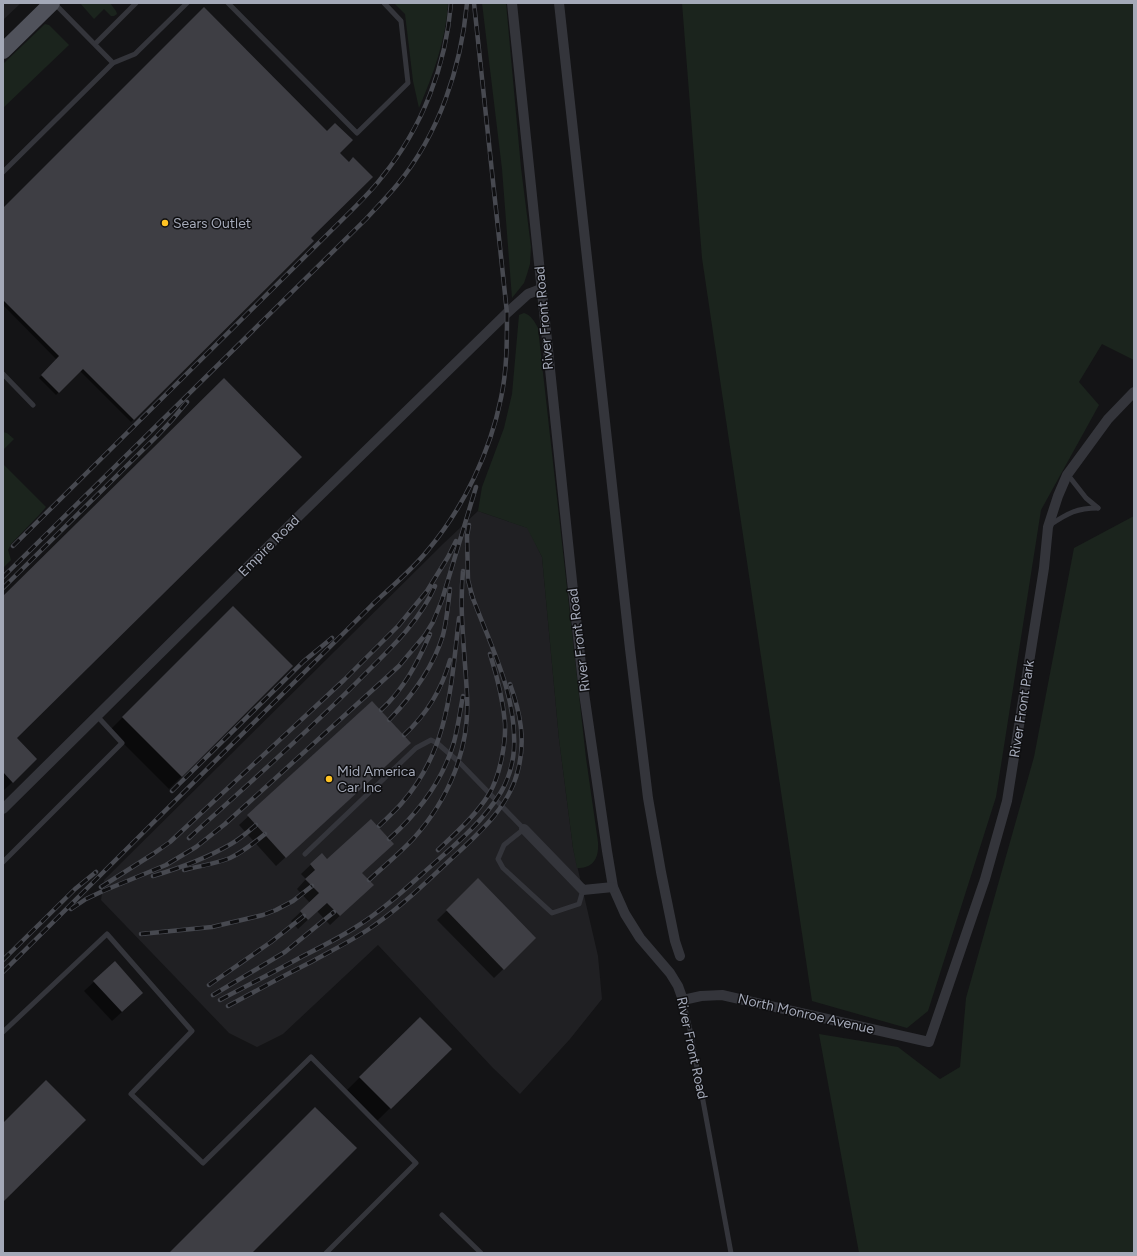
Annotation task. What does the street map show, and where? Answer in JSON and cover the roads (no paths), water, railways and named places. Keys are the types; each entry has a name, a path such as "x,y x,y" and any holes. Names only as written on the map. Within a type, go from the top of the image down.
{"main road":[{"path":"6,46 53,3"}],"street":[{"name":"River Front Road","path":"512,3 584,693 598,799 613,887 625,914 640,938 674,980 683,1000"},
{"path":"559,3 648,798 674,940 680,956"},
{"name":"Empire Road","path":"3,809 310,505 507,313 528,294 541,290"},
{"name":"River Front Park","path":"929,1042 986,879 1007,801 1044,568 1048,527 1058,496 1067,475 1108,419 1134,392"},
{"path":"524,829 583,890 613,887"},
{"name":"North Monroe Avenue","path":"683,1000 701,996 722,995 929,1042"}],"lane":[{"path":"53,3 114,63"},
{"path":"94,44 136,3"},
{"path":"3,172 114,63 135,54 187,3"},
{"path":"228,3 357,133 408,83 401,21 384,3"},
{"path":"3,374 33,405"},
{"path":"1048,527 1060,518 1079,509 1098,508 1086,498 1067,475"},
{"path":"3,862 122,743 97,716"},
{"path":"304,854 416,748 431,740 437,743 459,762 524,829 504,844 498,859 503,868 552,913 579,904 583,890"},
{"path":"3,1032 107,934 192,1031 131,1094 203,1162 311,1056 416,1163 326,1253"},
{"name":"River Front Road","path":"683,1000 690,1030 731,1253"},
{"path":"442,1215 480,1253"}],"railway":[{"path":"13,546 351,211 379,181 409,138 430,95 444,50 451,3"},
{"path":"3,577 366,219 397,185 425,144 446,99 459,52 467,3"},
{"path":"3,972 415,564 428,550 453,516 474,478 490,438 501,398 506,366 507,345 507,313 474,3"},
{"path":"3,588 157,436 187,402"},
{"path":"71,909 86,899 103,891 166,865 196,847 225,824 399,666 425,635 433,622 442,600 476,487"},
{"path":"469,525 467,536 468,580 473,599"},
{"path":"101,887 170,842 344,680 399,625 427,591 456,541"},
{"path":"369,880 408,844 426,824 447,790 461,754 467,715 462,617 463,571"},
{"path":"189,838 300,737 384,655 413,622 429,599 435,586"},
{"path":"389,720 414,691 434,659 443,635 450,589"},
{"path":"220,1000 337,939 373,915 398,895 475,826 501,792 508,777 514,749 514,728 511,708 500,669 471,593"},
{"path":"379,826 401,804 417,783 429,762 438,739 450,692 459,618"},
{"path":"381,710 397,693 410,675 430,634"},
{"path":"172,791 304,661 332,638"},
{"path":"438,850 465,824 484,802 493,787 499,769 503,750 505,723 503,706 490,654"},
{"path":"404,735 427,710 443,681 450,660"},
{"path":"228,1006 341,946 380,921 421,887 491,820 508,796 514,784 522,748 521,726 517,705 510,684"},
{"path":"389,839 419,807 436,783 443,770 454,742 463,696"},
{"path":"153,876 212,854 238,840 256,825"},
{"path":"184,870 230,858 253,844 265,834"},
{"path":"3,960 75,889 96,872"},
{"path":"141,934 212,927 263,915 293,901 312,886"},
{"path":"213,995 285,952 334,912"},
{"path":"209,985 271,942 304,916"}],"place":[{"name":"Sears Outlet","path":"165,223"},
{"name":"Mid America Car Inc","path":"329,779"}]}
